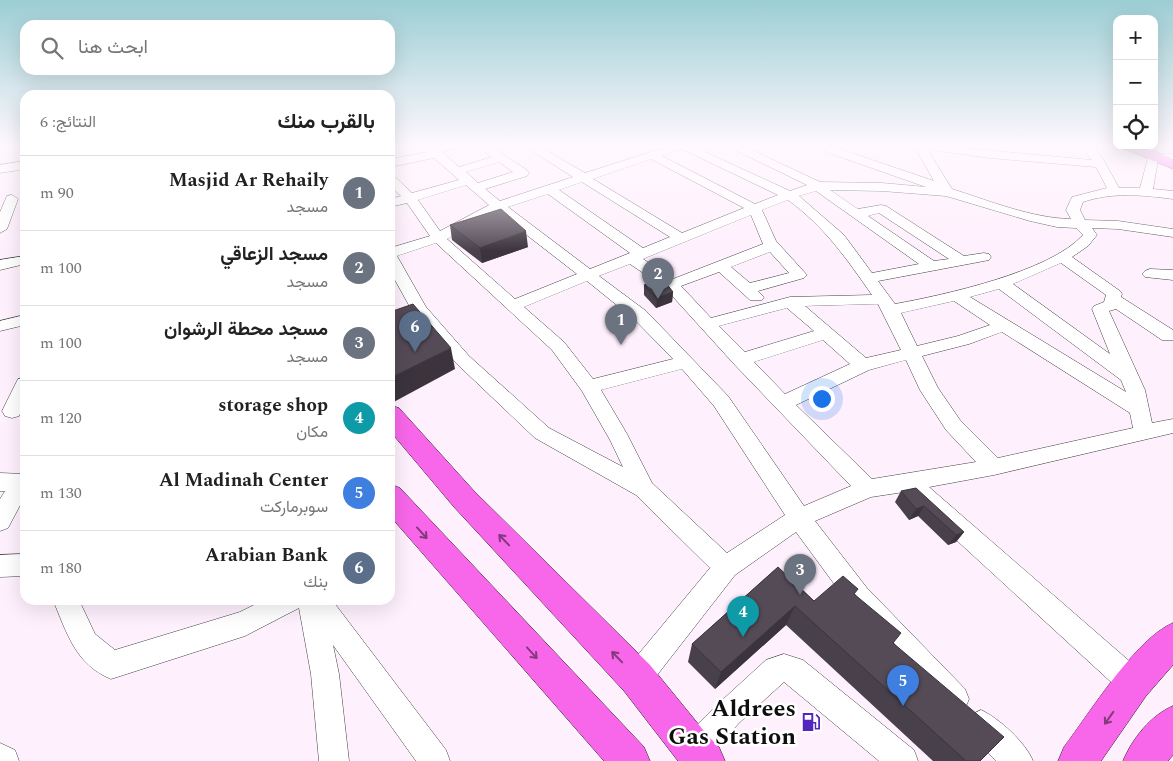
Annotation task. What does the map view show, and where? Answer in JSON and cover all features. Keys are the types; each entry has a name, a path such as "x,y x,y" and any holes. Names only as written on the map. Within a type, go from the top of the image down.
{"main road":[{"path":"395,420 464,499 637,678 699,755"},
{"path":"395,440 437,468"},
{"path":"395,502 630,761"},
{"path":"1078,761 1133,683 1173,640"}],"street":[{"path":"395,202 465,181"},
{"path":"468,181 640,315 686,362 721,401 799,518 858,596 965,709 1018,761"},
{"path":"395,251 438,238 498,206 574,181"},
{"path":"591,181 681,238"},
{"path":"700,181 754,209 771,244 799,274 747,289"},
{"path":"758,181 789,195 806,207 839,238 887,305 913,352 930,390 953,425 994,467"},
{"path":"807,181 818,186 828,195 912,251 932,267"},
{"path":"924,181 947,192 1030,218 1057,223 1118,225 1173,233"},
{"path":"941,181 947,192"},
{"path":"1109,181 1115,191"},
{"path":"1146,192 1148,181"},
{"path":"395,184 410,198 438,238 558,346 589,387 620,438 644,489"},
{"path":"514,305 789,195 818,186 882,187 947,192"},
{"path":"549,189 671,284 740,360 868,489"},
{"path":"707,324 790,302 887,305 958,297 1003,284 1062,257 1087,241 1090,235 1080,224 1073,210 1077,200 1093,193 1115,191 1173,195"},
{"path":"0,228 12,199"},
{"path":"855,214 881,209 962,261"},
{"path":"671,284 721,266 771,244"},
{"path":"868,278 984,257"},
{"path":"1062,257 1114,294 1111,305 1100,310 1135,390 1144,433"},
{"path":"0,266 20,261"},
{"path":"395,266 419,309 463,360 542,433 644,489 726,567"},
{"path":"721,266 768,308"},
{"path":"1150,274 1173,275"},
{"path":"1003,284 1129,377"},
{"path":"958,297 1139,409"},
{"path":"1113,299 1168,336 1173,336"},
{"path":"790,302 862,365"},
{"path":"0,326 20,321"},
{"path":"782,403 862,365 963,340 1003,326"},
{"path":"0,330 20,330"},
{"path":"740,360 826,333"},
{"path":"589,387 686,362"},
{"path":"12,411 20,394"},
{"path":"637,678 726,567 799,518 868,489 994,467 1173,426"},
{"path":"0,521 15,483"},
{"path":"909,483 1133,683"},
{"path":"0,566 20,565"},
{"path":"68,605 85,643 111,665 245,623 280,605"},
{"path":"312,605 325,674 334,761"},
{"path":"320,605 435,761"},
{"path":"699,755 729,713 776,670 784,668 793,670 903,761"},
{"path":"0,758 4,761"}],"building":[{"path":"501,209 526,231 480,248 450,225"},
{"path":"663,279 673,292 657,298 644,285"},
{"path":"413,304 451,348 395,376 395,310"},
{"path":"916,488 964,532 956,535 924,506 916,509 901,491"},
{"path":"778,567 814,601 843,576 858,589 854,594 901,633 893,643 1004,737 980,761 966,761 795,606 721,672 692,644"}],"place":[{"name":"مسجد الزعاقي","path":"658,299"},
{"name":"Masjid Ar Rehaily","path":"621,345"},
{"name":"Arabian Bank","path":"415,352"},
{"name":"مسجد محطة الرشوان","path":"800,595"},
{"name":"storage shop","path":"743,637"},
{"name":"Al Madinah Center","path":"903,706"},
{"name":"Aldrees Gas Station","path":"811,722"}]}
